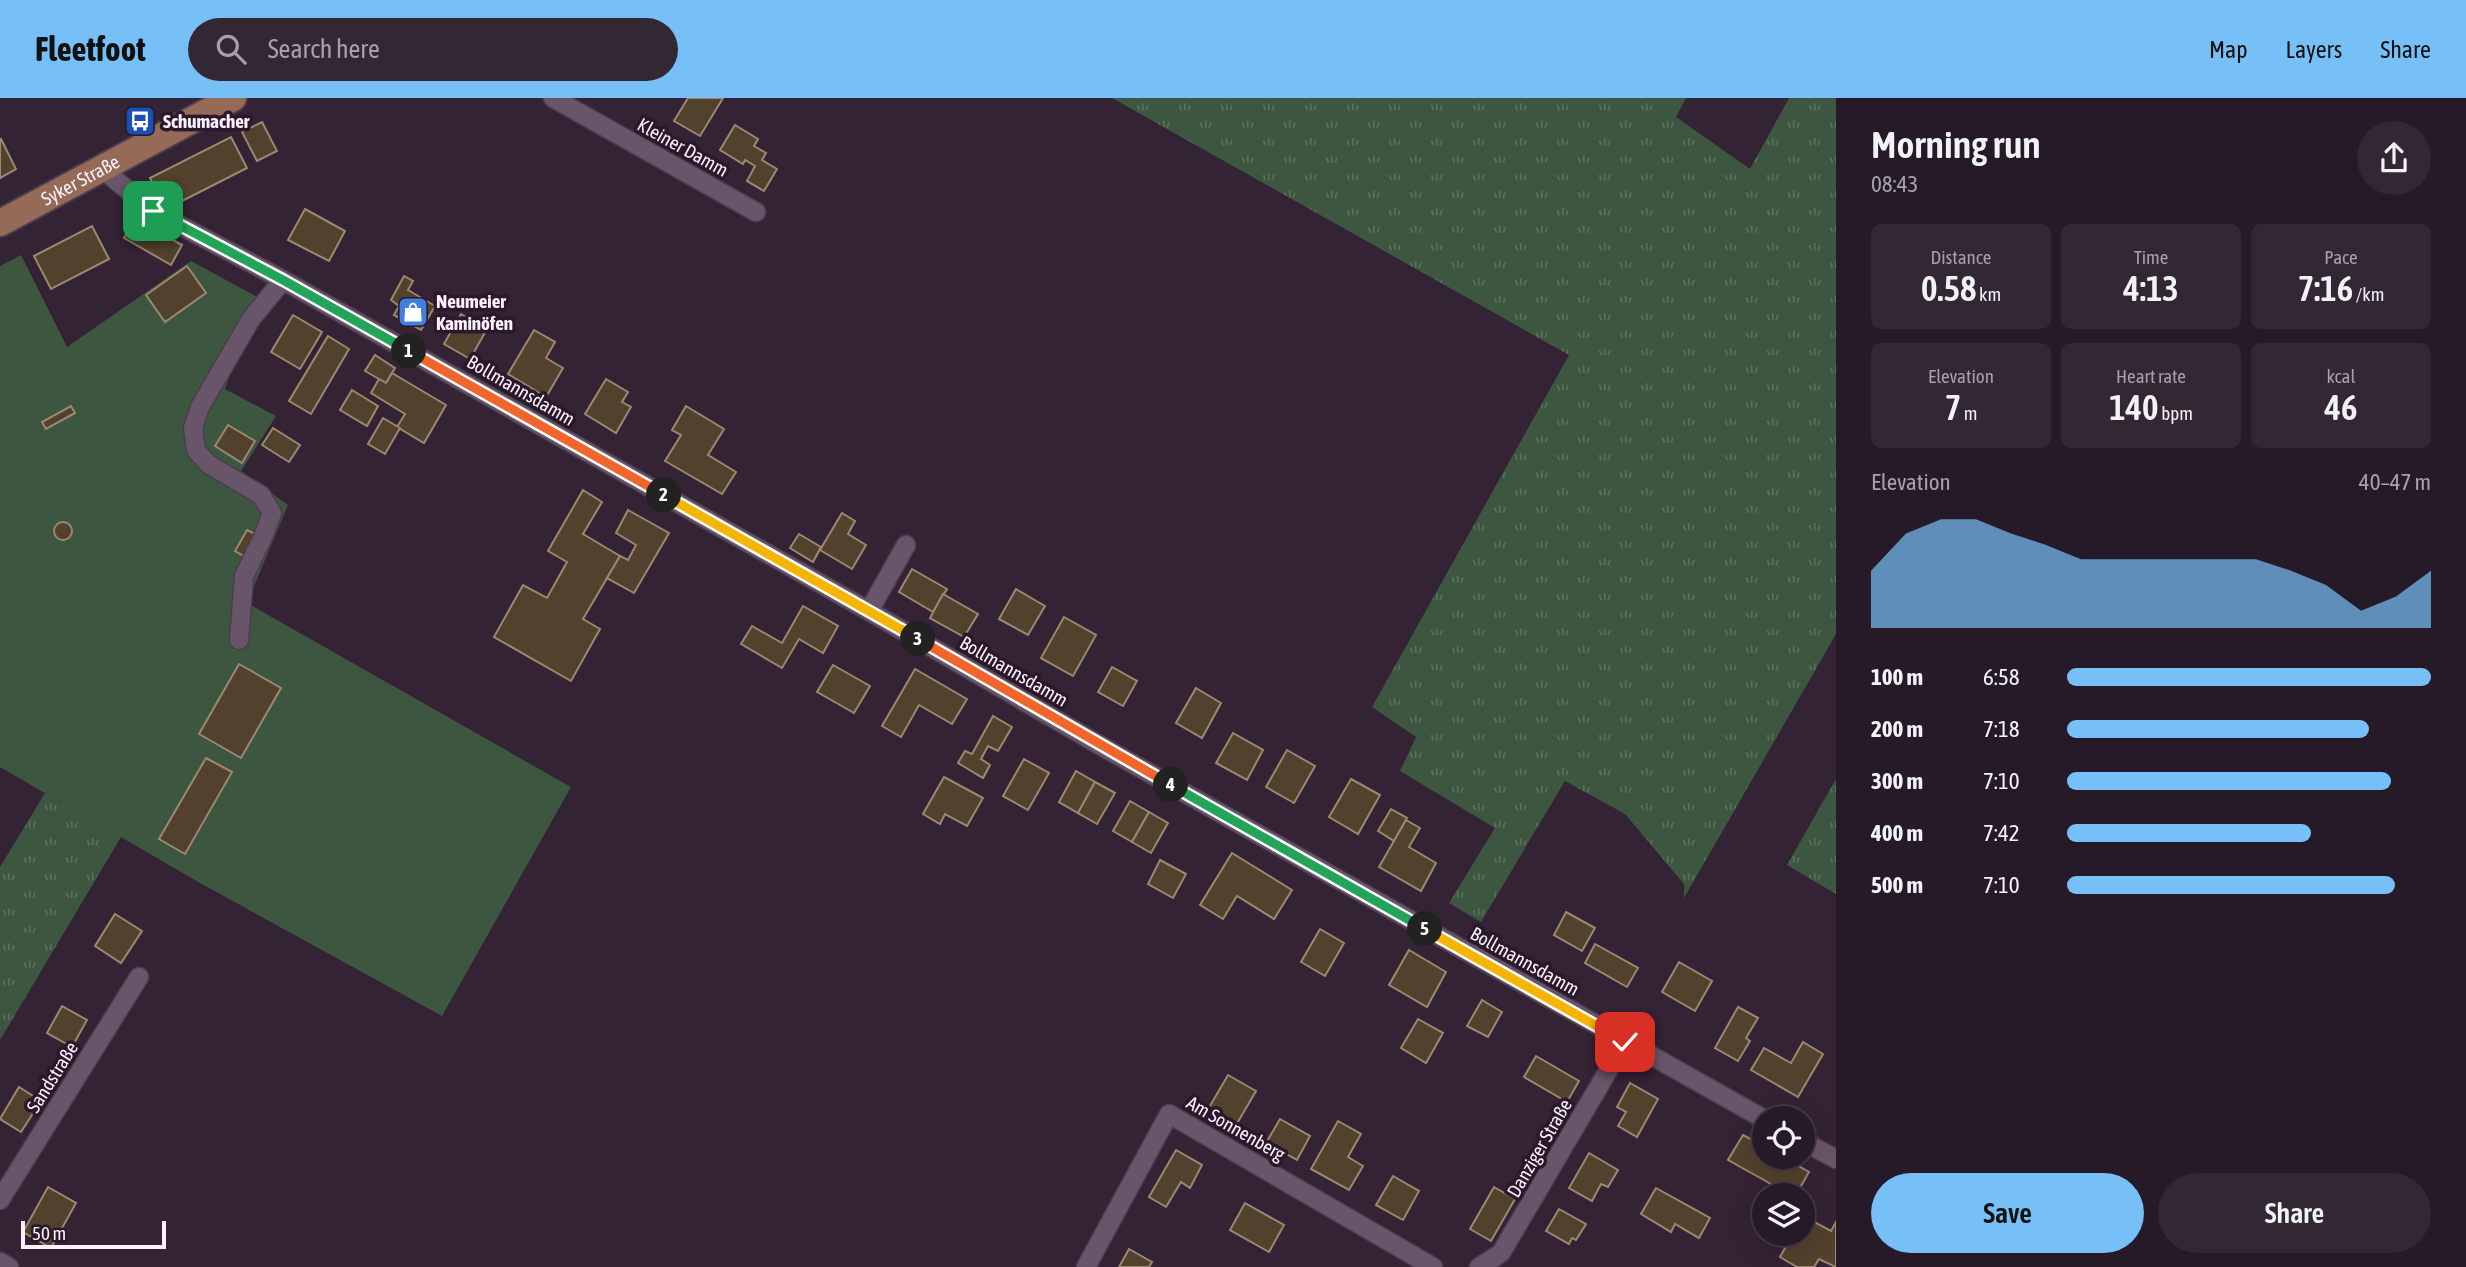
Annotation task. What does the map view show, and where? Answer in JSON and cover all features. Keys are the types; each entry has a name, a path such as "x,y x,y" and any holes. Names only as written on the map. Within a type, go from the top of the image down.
{"main road":[{"name":"Syker Straße","path":"0,223 233,98"}],"street":[{"name":"Kleiner Damm","path":"553,98 756,212"},
{"name":"Bollmannsdamm","path":"101,168 153,211 283,280 869,611 1108,750 1752,1112"},
{"path":"239,640 244,576 272,513 261,495 208,464 196,450 193,428 200,407 251,319 283,280"},
{"path":"869,611 906,545"},
{"name":"Sandstraße","path":"0,1200 139,977"},
{"name":"Danziger Straße","path":"1479,1267 1501,1254 1625,1042"},
{"name":"Am Sonnenberg","path":"1086,1267 1169,1114 1433,1267"},
{"path":"1815,1148 1836,1159"},
{"path":"0,1262 9,1267"}],"green space":[{"path":"1112,98 1686,98 1676,117 1750,169 1789,98 1836,98 1836,634 1684,898 1684,884 1625,814 1565,781 1481,922 1449,903 1495,828 1400,771 1416,737 1372,707 1569,355"},
{"path":"21,255 67,347 191,261 259,298 225,389 276,416 241,471 288,505 247,603 571,787 442,1016 200,883 0,767 0,266"},
{"path":"1836,779 1836,894 1787,865"},
{"path":"45,793 121,837 0,1040 0,867"}],"building":[{"path":"688,98 723,98 700,136 674,121"},
{"path":"262,122 277,151 257,161 242,132"},
{"path":"735,125 758,139 754,146 766,153 762,160 777,169 764,191 747,181 755,166 745,160 743,164 720,150"},
{"path":"231,137 247,168 178,203 156,191 150,178"},
{"path":"0,140 16,169 0,178"},
{"path":"305,209 345,231 329,261 288,240"},
{"path":"135,219 182,245 171,265 124,238"},
{"path":"92,226 109,259 51,289 34,256"},
{"path":"187,266 206,293 165,322 146,295"},
{"path":"404,276 413,281 408,290 435,306 421,330 394,315 399,306 391,300"},
{"path":"461,314 487,329 470,359 444,344"},
{"path":"293,315 322,332 300,369 271,352"},
{"path":"534,330 555,342 546,358 563,368 546,397 508,374"},
{"path":"328,336 349,349 311,414 289,401"},
{"path":"375,355 395,368 386,383 365,371"},
{"path":"392,373 446,405 424,443 397,427 405,414 371,393 379,379 386,383"},
{"path":"606,379 628,392 622,402 631,407 616,433 585,414"},
{"path":"352,390 378,406 367,426 340,410"},
{"path":"71,406 75,413 46,429 42,422"},
{"path":"686,406 724,429 708,455 736,472 722,494 665,461 681,435 672,430"},
{"path":"383,418 400,428 385,454 368,444"},
{"path":"228,425 255,441 242,463 215,446"},
{"path":"273,428 300,445 289,462 262,445"},
{"path":"583,490 602,502 583,534 620,556 583,619 600,629 571,681 494,637 523,585 547,598 567,562 548,551"},
{"path":"628,510 669,533 634,593 607,578 620,556 628,560 636,545 616,533"},
{"path":"842,513 855,521 848,534 866,545 852,569 820,550"},
{"path":"63,522 69,525 72,531 69,537 63,540 57,537 54,531 57,525"},
{"path":"247,530 257,535 244,556 235,551"},
{"path":"799,534 821,547 813,562 790,548"},
{"path":"912,569 947,589 933,612 899,592"},
{"path":"1016,589 1045,606 1028,635 999,619"},
{"path":"943,594 978,614 964,637 930,618"},
{"path":"803,606 838,626 823,653 799,639 782,668 741,644 752,626 782,643"},
{"path":"1064,617 1096,635 1073,676 1041,658"},
{"path":"239,664 281,688 241,758 199,734"},
{"path":"833,665 870,686 854,713 817,692"},
{"path":"1112,667 1137,681 1123,706 1098,692"},
{"path":"915,669 967,699 952,724 919,705 901,737 882,726"},
{"path":"1196,688 1221,703 1202,738 1176,723"},
{"path":"993,716 1012,727 998,751 988,746 981,759 990,765 983,778 958,763 965,751 972,754"},
{"path":"1233,733 1263,750 1247,780 1216,763"},
{"path":"1287,750 1315,766 1294,803 1266,787"},
{"path":"206,758 232,772 185,854 159,839"},
{"path":"1024,759 1049,773 1028,810 1003,796"},
{"path":"1076,771 1095,782 1078,813 1059,802"},
{"path":"944,777 983,798 967,826 945,814 940,824 923,814"},
{"path":"1351,779 1380,795 1358,834 1329,817"},
{"path":"1095,782 1115,793 1097,824 1078,813"},
{"path":"1130,801 1149,812 1132,842 1113,831"},
{"path":"1391,809 1407,818 1394,841 1378,831"},
{"path":"1149,812 1168,823 1151,853 1132,842"},
{"path":"1406,820 1420,828 1409,847 1436,863 1421,891 1379,867"},
{"path":"1232,853 1292,890 1274,919 1237,896 1223,919 1200,905"},
{"path":"1160,860 1186,874 1173,898 1148,884"},
{"path":"1566,912 1595,928 1582,951 1554,935"},
{"path":"115,914 142,931 121,963 95,946"},
{"path":"1320,929 1344,943 1325,976 1301,962"},
{"path":"1595,944 1638,968 1627,987 1585,963"},
{"path":"1409,950 1446,972 1427,1007 1389,985"},
{"path":"1679,962 1712,981 1695,1011 1662,992"},
{"path":"1482,1000 1502,1012 1488,1037 1467,1026"},
{"path":"62,1006 87,1020 72,1047 47,1033"},
{"path":"1738,1007 1758,1018 1746,1038 1750,1041 1738,1061 1715,1048"},
{"path":"1418,1019 1443,1033 1426,1063 1401,1048"},
{"path":"1803,1042 1823,1054 1798,1097 1751,1070 1764,1048 1791,1063"},
{"path":"1536,1056 1579,1081 1567,1102 1524,1077"},
{"path":"1228,1075 1256,1091 1235,1127 1207,1111"},
{"path":"1630,1083 1658,1099 1637,1137 1618,1126 1626,1112 1617,1107"},
{"path":"19,1087 41,1101 21,1132 0,1119"},
{"path":"1280,1119 1310,1136 1297,1160 1266,1143"},
{"path":"1338,1121 1361,1134 1348,1157 1363,1166 1349,1190 1311,1169"},
{"path":"1743,1135 1752,1140 1752,1169 1804,1169 1809,1172 1803,1183 1769,1183 1728,1160"},
{"path":"1176,1150 1202,1165 1190,1188 1181,1182 1166,1207 1149,1197"},
{"path":"1589,1153 1618,1170 1608,1187 1601,1184 1592,1201 1569,1188"},
{"path":"1393,1176 1419,1191 1403,1220 1376,1205"},
{"path":"48,1187 76,1203 51,1248 23,1232"},
{"path":"1494,1187 1515,1199 1491,1241 1470,1229"},
{"path":"1656,1188 1710,1218 1699,1238 1675,1224 1671,1232 1641,1214"},
{"path":"1245,1203 1284,1225 1269,1252 1230,1230"},
{"path":"1559,1209 1586,1224 1576,1240 1572,1238 1569,1244 1546,1231"},
{"path":"1815,1222 1831,1231 1836,1222 1836,1267 1819,1259 1814,1267 1797,1267 1780,1257 1786,1246 1815,1246"},
{"path":"1129,1249 1152,1262 1149,1267 1119,1267"}],"place":[{"name":"Schumacher","path":"140,121"},
{"name":"Neumeier Kaminöfen","path":"413,312"}],"route":[{"path":"153,211 283,280 1625,1042"}]}
